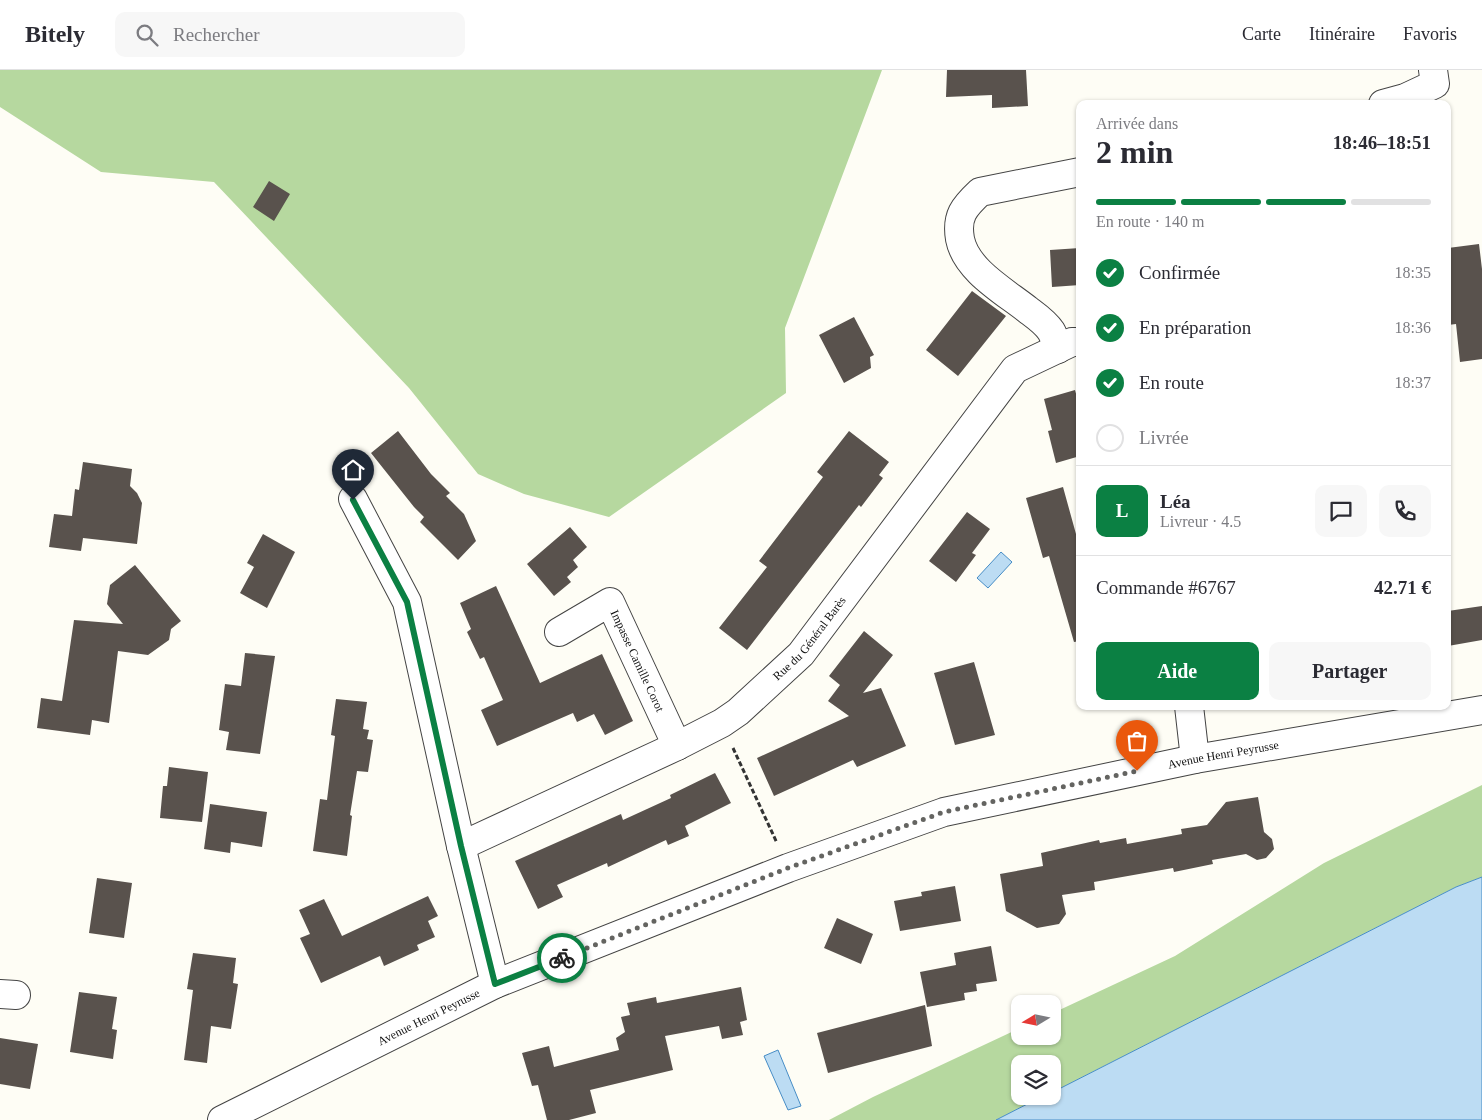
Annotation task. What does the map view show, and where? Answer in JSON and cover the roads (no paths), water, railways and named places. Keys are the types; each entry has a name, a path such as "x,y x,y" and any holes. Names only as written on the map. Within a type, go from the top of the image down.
{"street":[{"path":"1398,100 1435,84 1433,70"},
{"path":"1069,346 1050,331 1039,318 978,271 968,260 960,238 960,214 980,192 1076,173"},
{"name":"Rue du Général Barès","path":"461,846 677,746 722,723 738,712 801,654 1015,369 1069,346"},
{"path":"353,500 407,602 461,846 495,984"},
{"name":"Impasse Camille Corot","path":"559,632 610,602 677,746"},
{"path":"1189,710 1195,759"},
{"name":"Avenue Henri Peyrusse","path":"222,1120 495,984 788,868 944,812 1195,759 1482,710"}],"water":[{"path":"1001,552 1012,562 988,588 977,578"},
{"path":"1482,877 1482,1120 996,1120 1025,1105 1061,1105 1061,1088 1456,887"},
{"path":"778,1050 801,1106 788,1110 764,1056"}]}
